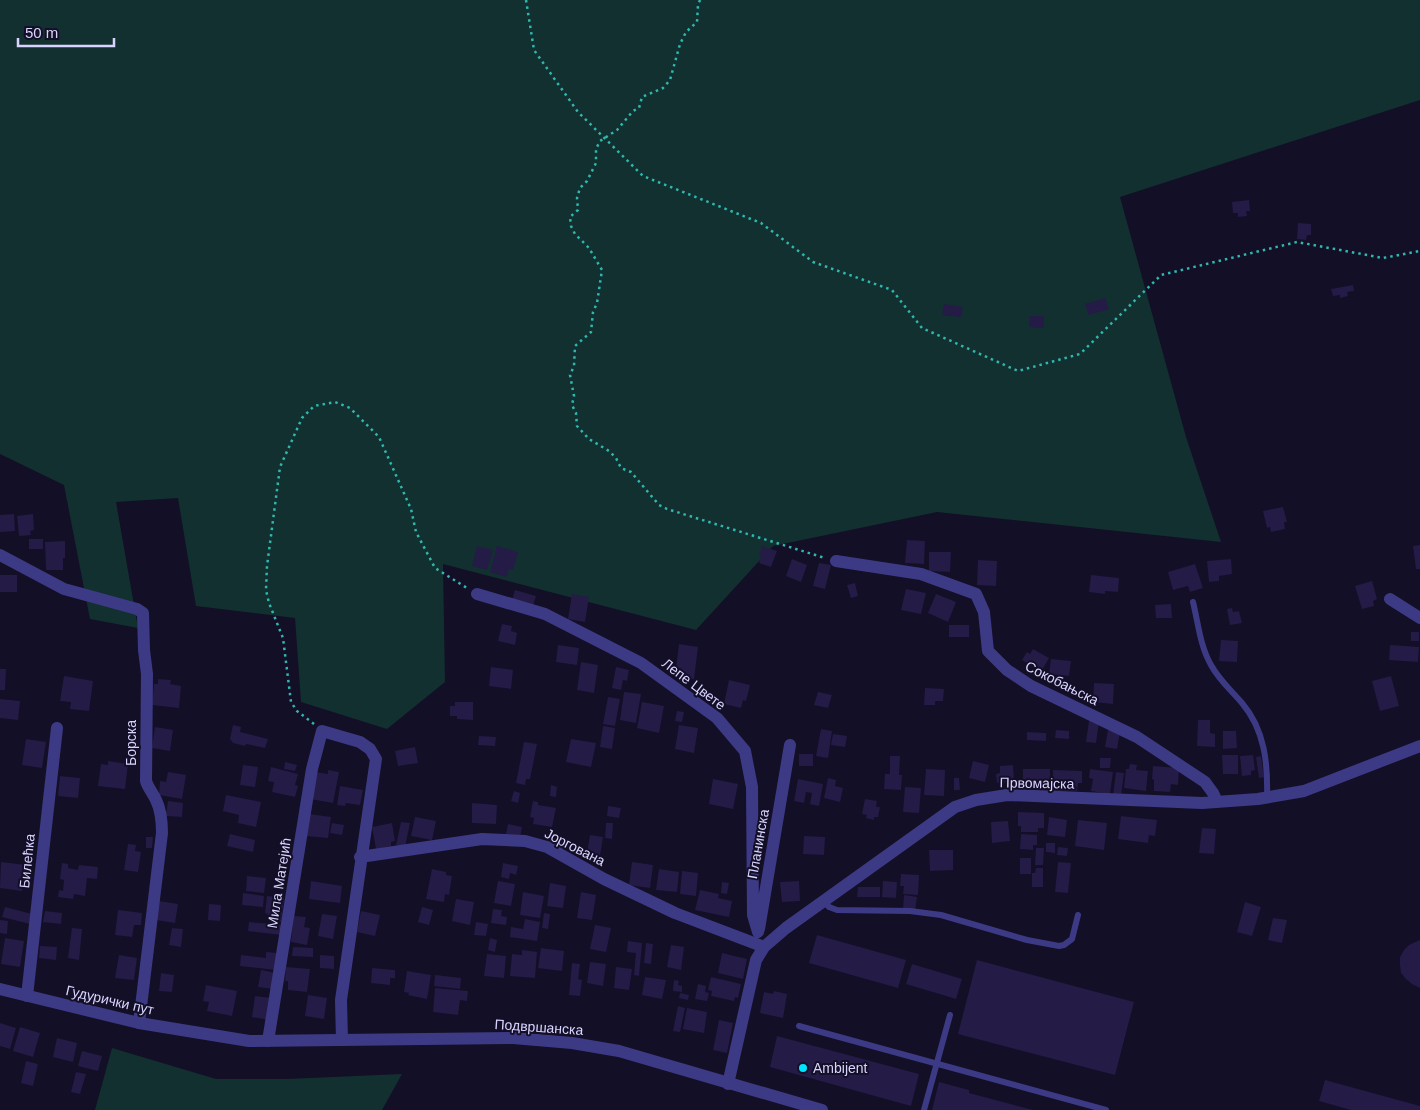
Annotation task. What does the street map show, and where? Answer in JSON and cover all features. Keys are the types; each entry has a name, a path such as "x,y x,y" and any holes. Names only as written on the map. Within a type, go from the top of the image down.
{"street":[{"name":"Борска","path":"0,555 64,589 138,609 143,613 147,674 146,781 161,813 162,832 139,1023"},
{"name":"Сокобањска","path":"836,561 921,574 976,594 984,612 988,651 1006,670 1031,686 1137,737 1206,782 1217,802"},
{"name":"Лепе Цвете","path":"477,594 545,614 641,663 717,718 745,751 752,787 753,915 758,932"},
{"path":"1390,599 1420,618"},
{"name":"Билећка","path":"27,996 57,728"},
{"path":"322,731 360,742 370,749 376,759 360,857 341,1000 342,1040"},
{"name":"Мила Матејић","path":"268,1041 312,769 322,731"},
{"name":"Планинска","path":"758,932 790,746"},
{"name":"Првомајска","path":"764,948 786,928 955,808 976,800 1007,795 1202,804 1266,798 1304,791 1420,746"},
{"name":"Јоргована","path":"360,857 482,838 525,841 547,847 604,879 674,912 741,937 764,948"},
{"path":"728,1084 756,960 764,948 758,932"},
{"name":"Гудурички пут","path":"0,990 139,1023 214,1036"},
{"name":"Подвршанска","path":"214,1036 249,1041 513,1038 572,1042 619,1052 822,1110"}],"lane":[{"path":"1193,602 1205,653 1210,663 1253,719 1263,746 1268,768 1266,798"},
{"path":"824,901 829,908 837,910 910,911 942,915 1054,946 1064,945 1072,939 1078,915"},
{"path":"924,1110 950,1015"},
{"path":"799,1026 1106,1110"}],"path":[{"path":"526,0 534,50 578,112 643,176 762,223 812,262 892,290 922,328 1018,371 1080,354 1161,275 1297,242 1383,258 1420,251"},
{"path":"700,0 698,5 698,22 686,32 680,44 670,80 663,88 642,97 639,108 633,111 617,130 600,141 596,150 596,163 587,181 580,188 577,198 578,210 570,216 571,226 575,234 590,248 602,270 597,302 593,312 591,332 575,346 574,366 570,375 570,385 574,396 572,405 576,413 577,426 589,439 609,451 616,458 621,468 631,472 659,505 836,561"},
{"path":"322,731 297,711 291,702 283,638 269,603 266,590 267,566 280,466 302,418 314,406 335,402 350,408 378,437 411,509 416,532 435,568 477,594"}],"green space":[{"path":"0,0 1420,0 1420,100 1120,197 1186,437 1221,542 937,512 773,546 696,630 443,564 445,682 387,729 301,702 295,618 196,606 178,498 116,502 138,628 90,619 64,485 0,454"},
{"path":"112,1048 216,1079 287,1079 402,1074 382,1110 95,1110"}],"building":[{"path":"1249,200 1250,211 1246,211 1247,216 1238,217 1238,213 1233,213 1232,202"},
{"path":"1298,223 1311,224 1311,235 1307,235 1306,240 1297,239"},
{"path":"1353,285 1354,291 1347,292 1348,296 1340,298 1340,295 1333,296 1331,289"},
{"path":"1105,298 1109,309 1089,315 1085,304"},
{"path":"944,304 963,307 961,317 942,315"},
{"path":"1030,316 1044,316 1044,328 1029,327"},
{"path":"1283,507 1287,522 1284,522 1285,529 1271,532 1270,527 1267,528 1263,511"},
{"path":"14,514 15,531 0,532 0,515"},
{"path":"33,514 34,530 30,531 31,535 19,536 17,516"},
{"path":"29,539 43,539 43,549 29,549"},
{"path":"907,540 925,541 924,564 905,563"},
{"path":"65,541 63,570 46,570 45,542"},
{"path":"1420,545 1420,569 1416,569 1413,546"},
{"path":"477,546 493,550 487,570 472,566"},
{"path":"497,546 518,552 513,570 509,569 507,577 490,572"},
{"path":"762,546 777,551 771,567 759,563"},
{"path":"929,552 951,552 950,572 929,571"},
{"path":"792,559 807,565 801,582 786,576"},
{"path":"1231,559 1232,574 1219,576 1219,581 1209,582 1207,561"},
{"path":"978,560 997,561 996,586 977,585"},
{"path":"819,563 831,565 825,589 813,586"},
{"path":"1195,564 1203,588 1190,592 1188,586 1173,590 1168,572"},
{"path":"0,575 17,575 17,592 0,592"},
{"path":"1091,575 1119,578 1118,592 1105,591 1105,594 1089,592"},
{"path":"1372,581 1377,599 1373,601 1374,606 1362,609 1355,586"},
{"path":"855,583 858,596 851,598 847,585"},
{"path":"906,589 926,593 921,614 901,610"},
{"path":"515,590 536,596 533,606 512,600"},
{"path":"572,594 589,597 585,622 568,619"},
{"path":"936,594 956,602 948,622 928,613"},
{"path":"1171,604 1172,618 1156,618 1155,605"},
{"path":"1232,608 1233,612 1239,611 1242,623 1230,625 1227,609"},
{"path":"502,624 512,626 511,631 517,633 515,645 498,641"},
{"path":"949,625 969,625 969,637 949,637"},
{"path":"1411,632 1419,632 1419,641 1411,641"},
{"path":"1221,640 1238,641 1237,662 1219,661"},
{"path":"679,644 698,647 694,679 675,677"},
{"path":"558,645 579,648 577,665 556,662"},
{"path":"1390,645 1419,647 1418,662 1389,660"},
{"path":"1033,649 1049,658 1041,672 1022,660 1027,652 1030,654"},
{"path":"1051,659 1071,661 1069,676 1049,674"},
{"path":"581,662 598,665 594,693 577,690"},
{"path":"491,667 513,670 511,689 489,686"},
{"path":"616,667 629,670 627,681 623,680 621,690 612,688"},
{"path":"0,669 6,669 5,690 0,690"},
{"path":"64,676 93,681 89,711 70,709 71,702 60,701"},
{"path":"1391,676 1399,706 1380,711 1372,681"},
{"path":"158,679 171,680 170,684 181,686 179,708 152,705 154,684 158,684"},
{"path":"729,680 750,685 746,701 743,700 741,708 724,704"},
{"path":"1094,683 1114,684 1113,704 1093,702"},
{"path":"925,688 944,689 943,701 935,701 935,705 924,705"},
{"path":"624,692 641,694 636,723 620,720"},
{"path":"818,692 832,695 828,708 814,705"},
{"path":"608,697 620,699 615,726 603,724"},
{"path":"0,699 20,701 18,720 0,718"},
{"path":"455,702 473,702 473,720 457,719 457,716 450,716 450,706 455,706"},
{"path":"642,702 664,706 659,733 637,728"},
{"path":"677,711 684,712 682,722 675,721"},
{"path":"1198,720 1210,720 1210,733 1215,734 1215,747 1197,746"},
{"path":"1089,721 1099,722 1096,743 1086,742"},
{"path":"233,725 241,727 240,732 268,739 265,748 233,743 230,739"},
{"path":"679,725 698,728 694,753 675,749"},
{"path":"603,726 615,728 612,749 600,747"},
{"path":"155,727 173,730 170,751 152,748"},
{"path":"821,729 832,731 828,758 816,756"},
{"path":"1056,730 1069,731 1069,739 1055,738"},
{"path":"1108,730 1120,732 1117,749 1105,747"},
{"path":"1223,731 1236,731 1237,748 1223,749"},
{"path":"1027,732 1046,733 1046,741 1027,740"},
{"path":"833,734 847,736 845,747 831,745"},
{"path":"479,736 496,737 495,746 478,745"},
{"path":"26,739 46,742 42,768 22,765"},
{"path":"571,739 596,743 591,767 566,762"},
{"path":"524,742 537,744 530,779 526,779 525,785 516,783"},
{"path":"415,747 418,763 398,766 395,751"},
{"path":"799,754 813,754 813,766 799,766"},
{"path":"1222,755 1238,755 1238,774 1223,774"},
{"path":"1253,755 1255,770 1251,771 1251,775 1242,776 1240,756"},
{"path":"890,756 900,756 899,775 902,775 901,790 884,789 885,774 890,774"},
{"path":"1261,756 1264,777 1259,778 1256,757"},
{"path":"1100,758 1111,758 1110,768 1100,768"},
{"path":"108,761 128,764 125,789 98,786 101,764 108,765"},
{"path":"973,761 989,765 985,782 969,778"},
{"path":"285,762 297,765 295,771 284,769"},
{"path":"1130,764 1137,765 1136,770 1148,771 1146,791 1124,788 1126,769 1129,769"},
{"path":"243,765 258,767 255,787 240,785"},
{"path":"1013,765 1014,782 997,783 996,774 1000,773 1000,766"},
{"path":"1153,766 1179,768 1178,785 1171,784 1170,792 1154,791 1154,780 1152,779"},
{"path":"271,767 298,774 295,785 298,786 295,797 272,792 274,782 268,781"},
{"path":"926,769 945,770 944,796 924,795"},
{"path":"1023,769 1050,769 1050,792 1039,792 1039,786 1023,786"},
{"path":"1090,769 1113,772 1110,794 1091,791 1093,779 1089,778"},
{"path":"328,770 339,772 333,803 310,799 314,772 328,774"},
{"path":"1053,770 1082,771 1082,783 1078,783 1077,791 1053,791"},
{"path":"168,772 186,775 182,799 159,795 160,781 166,782"},
{"path":"1116,772 1124,773 1121,796 1113,795"},
{"path":"60,776 80,778 78,798 58,796"},
{"path":"828,778 836,780 835,786 843,788 840,802 824,798"},
{"path":"954,778 959,778 960,790 954,790"},
{"path":"713,779 738,784 733,809 709,804"},
{"path":"798,779 823,784 819,806 810,804 812,793 806,792 804,803 794,801"},
{"path":"551,785 557,787 556,797 550,796"},
{"path":"340,786 363,790 360,805 346,803 345,806 337,805"},
{"path":"905,787 921,788 919,813 903,812"},
{"path":"514,791 520,793 518,803 511,801"},
{"path":"226,795 261,802 256,827 238,823 239,815 223,811"},
{"path":"865,799 877,801 876,807 880,807 878,817 874,817 874,820 866,818 867,815 862,814"},
{"path":"168,801 183,803 182,817 166,816"},
{"path":"533,801 538,802 538,805 556,808 552,827 533,824 534,818 530,817"},
{"path":"472,803 497,805 496,824 472,823"},
{"path":"608,806 621,808 619,818 607,816"},
{"path":"1018,812 1044,813 1044,828 1038,828 1038,832 1021,832 1021,826 1018,826"},
{"path":"309,814 331,817 328,838 306,836"},
{"path":"1121,816 1157,820 1155,836 1149,835 1148,843 1118,839"},
{"path":"415,817 436,821 432,840 411,836"},
{"path":"1049,817 1067,820 1065,837 1047,835"},
{"path":"1078,820 1107,823 1104,850 1075,846"},
{"path":"1008,821 1010,841 992,843 991,822"},
{"path":"401,822 410,823 405,847 396,845"},
{"path":"332,823 344,825 342,835 330,833"},
{"path":"392,823 395,841 391,842 391,846 376,849 372,827"},
{"path":"606,823 613,823 612,839 605,838"},
{"path":"508,824 522,827 520,837 506,834"},
{"path":"1202,828 1216,829 1214,854 1199,853"},
{"path":"230,834 255,840 253,852 227,846"},
{"path":"1021,834 1037,835 1037,845 1033,845 1033,850 1020,849"},
{"path":"590,835 603,837 600,856 587,854"},
{"path":"804,836 825,837 824,855 803,854"},
{"path":"146,837 153,837 152,848 146,848"},
{"path":"556,840 567,843 566,849 555,847"},
{"path":"1046,843 1055,843 1055,853 1046,852"},
{"path":"128,844 136,845 135,851 141,852 138,872 124,870"},
{"path":"1058,847 1068,848 1067,856 1057,855"},
{"path":"1036,848 1044,848 1043,865 1035,865"},
{"path":"929,850 953,850 953,870 930,871"},
{"path":"1020,858 1031,858 1031,874 1020,874"},
{"path":"1,862 26,865 22,891 0,888"},
{"path":"632,862 653,865 650,888 629,885"},
{"path":"1058,862 1071,863 1068,893 1055,892"},
{"path":"62,863 68,864 68,868 78,870 79,865 98,867 97,879 87,878 85,896 74,894 73,899 58,897 59,890 63,891 64,880 60,879"},
{"path":"503,863 518,866 516,875 510,873 509,879 501,877"},
{"path":"1036,868 1043,868 1043,887 1032,887 1032,873 1035,873"},
{"path":"432,869 446,872 446,875 452,876 449,895 445,894 444,902 426,899"},
{"path":"659,869 679,872 677,892 656,890"},
{"path":"682,871 698,873 696,896 680,894"},
{"path":"901,874 919,875 918,895 903,894 904,886 900,886"},
{"path":"247,876 266,878 264,893 246,891"},
{"path":"311,881 342,886 340,903 309,899"},
{"path":"498,881 515,884 511,906 494,903"},
{"path":"799,881 800,901 782,902 780,882"},
{"path":"883,881 897,882 896,898 882,897"},
{"path":"722,882 729,883 727,894 721,893"},
{"path":"550,883 566,886 563,908 547,906"},
{"path":"858,887 880,887 880,897 857,897"},
{"path":"700,890 719,894 718,898 732,901 729,917 695,910"},
{"path":"523,892 544,896 540,918 520,915"},
{"path":"581,892 596,895 592,920 577,918"},
{"path":"243,893 264,896 263,907 242,905"},
{"path":"904,895 917,897 915,911 903,909"},
{"path":"267,896 284,898 281,922 268,920 268,914 265,913"},
{"path":"456,899 474,902 470,925 452,921"},
{"path":"159,901 178,904 175,923 156,920"},
{"path":"1245,902 1261,907 1252,936 1237,932"},
{"path":"209,904 221,905 220,921 208,920"},
{"path":"5,907 32,914 30,924 2,917"},
{"path":"422,907 433,910 429,925 418,922"},
{"path":"493,909 502,910 501,916 507,917 506,925 491,923"},
{"path":"118,910 142,913 141,925 134,925 132,937 115,935"},
{"path":"45,911 62,913 61,924 43,922"},
{"path":"361,911 380,915 375,936 357,932"},
{"path":"544,913 550,914 548,929 542,928"},
{"path":"322,914 337,916 333,939 318,936"},
{"path":"294,916 306,917 304,927 310,928 307,945 291,942"},
{"path":"1273,918 1287,920 1282,943 1268,940"},
{"path":"525,919 540,922 537,941 510,937 511,927 523,929"},
{"path":"0,920 8,921 7,934 0,933"},
{"path":"249,922 281,925 281,935 248,931"},
{"path":"476,922 488,924 486,936 474,935"},
{"path":"595,925 611,928 606,952 590,949"},
{"path":"72,928 82,929 79,960 68,958"},
{"path":"172,928 183,929 181,947 169,945"},
{"path":"817,935 906,960 898,988 809,963"},
{"path":"5,938 24,941 20,967 1,964"},
{"path":"490,938 497,940 495,952 488,950"},
{"path":"1420,940 1420,988 1412,984 1401,973 1400,957 1409,945"},
{"path":"628,941 642,943 639,976 634,975 636,953 627,952"},
{"path":"646,943 653,944 651,964 644,963"},
{"path":"671,945 684,947 681,970 667,967"},
{"path":"40,946 57,947 56,960 39,958"},
{"path":"293,947 313,948 313,957 292,956"},
{"path":"541,948 564,951 562,971 538,968"},
{"path":"522,950 537,952 535,978 510,976 512,954 522,955"},
{"path":"266,952 277,953 276,970 240,966 241,955 266,958"},
{"path":"722,953 747,959 743,979 718,973"},
{"path":"487,954 506,956 504,978 484,976"},
{"path":"119,955 137,958 134,980 115,978"},
{"path":"320,955 334,956 334,969 320,968"},
{"path":"977,960 1134,1002 1115,1075 958,1034"},
{"path":"590,962 606,964 603,986 587,983"},
{"path":"572,963 580,964 578,979 582,980 580,996 569,995"},
{"path":"912,964 962,979 956,999 906,984"},
{"path":"286,967 310,969 307,992 288,990 288,981 285,981"},
{"path":"616,967 632,969 629,990 614,988"},
{"path":"372,968 395,970 395,978 390,978 390,985 371,983"},
{"path":"261,970 276,973 274,989 258,987"},
{"path":"407,971 431,975 427,999 408,995 409,993 404,992"},
{"path":"161,973 174,975 172,992 159,991"},
{"path":"435,975 461,978 460,989 434,986"},
{"path":"645,977 666,980 662,999 642,995"},
{"path":"711,977 741,984 738,998 735,997 734,1001 711,996 712,991 708,990"},
{"path":"674,980 679,981 678,985 682,986 682,992 673,991"},
{"path":"698,984 706,986 705,992 709,993 707,1001 695,999"},
{"path":"206,985 237,991 232,1016 207,1011 209,1002 203,1001"},
{"path":"435,988 468,991 467,1001 460,1000 458,1015 433,1012"},
{"path":"774,991 787,994 783,1018 760,1013 764,992 773,994"},
{"path":"680,993 689,995 688,1000 679,998"},
{"path":"308,995 327,998 324,1019 305,1016"},
{"path":"255,996 272,998 269,1020 252,1017"},
{"path":"678,1006 685,1008 680,1032 673,1031"},
{"path":"687,1008 707,1012 704,1033 683,1029"},
{"path":"719,1020 733,1023 727,1053 713,1050"},
{"path":"0,1023 16,1028 10,1049 0,1046"},
{"path":"20,1027 40,1033 33,1057 13,1051"},
{"path":"777,1036 919,1074 911,1106 770,1067"},
{"path":"57,1038 77,1043 73,1062 53,1057"},
{"path":"82,1051 102,1056 98,1071 78,1066"},
{"path":"26,1061 38,1064 33,1086 21,1083"},
{"path":"76,1072 86,1074 80,1094 71,1092"},
{"path":"1325,1080 1420,1106 1420,1110 1351,1110 1319,1101"},
{"path":"939,1082 969,1090 969,1093 1033,1110 932,1110"}],"place":[{"name":"Ambijent","path":"803,1068"}]}
